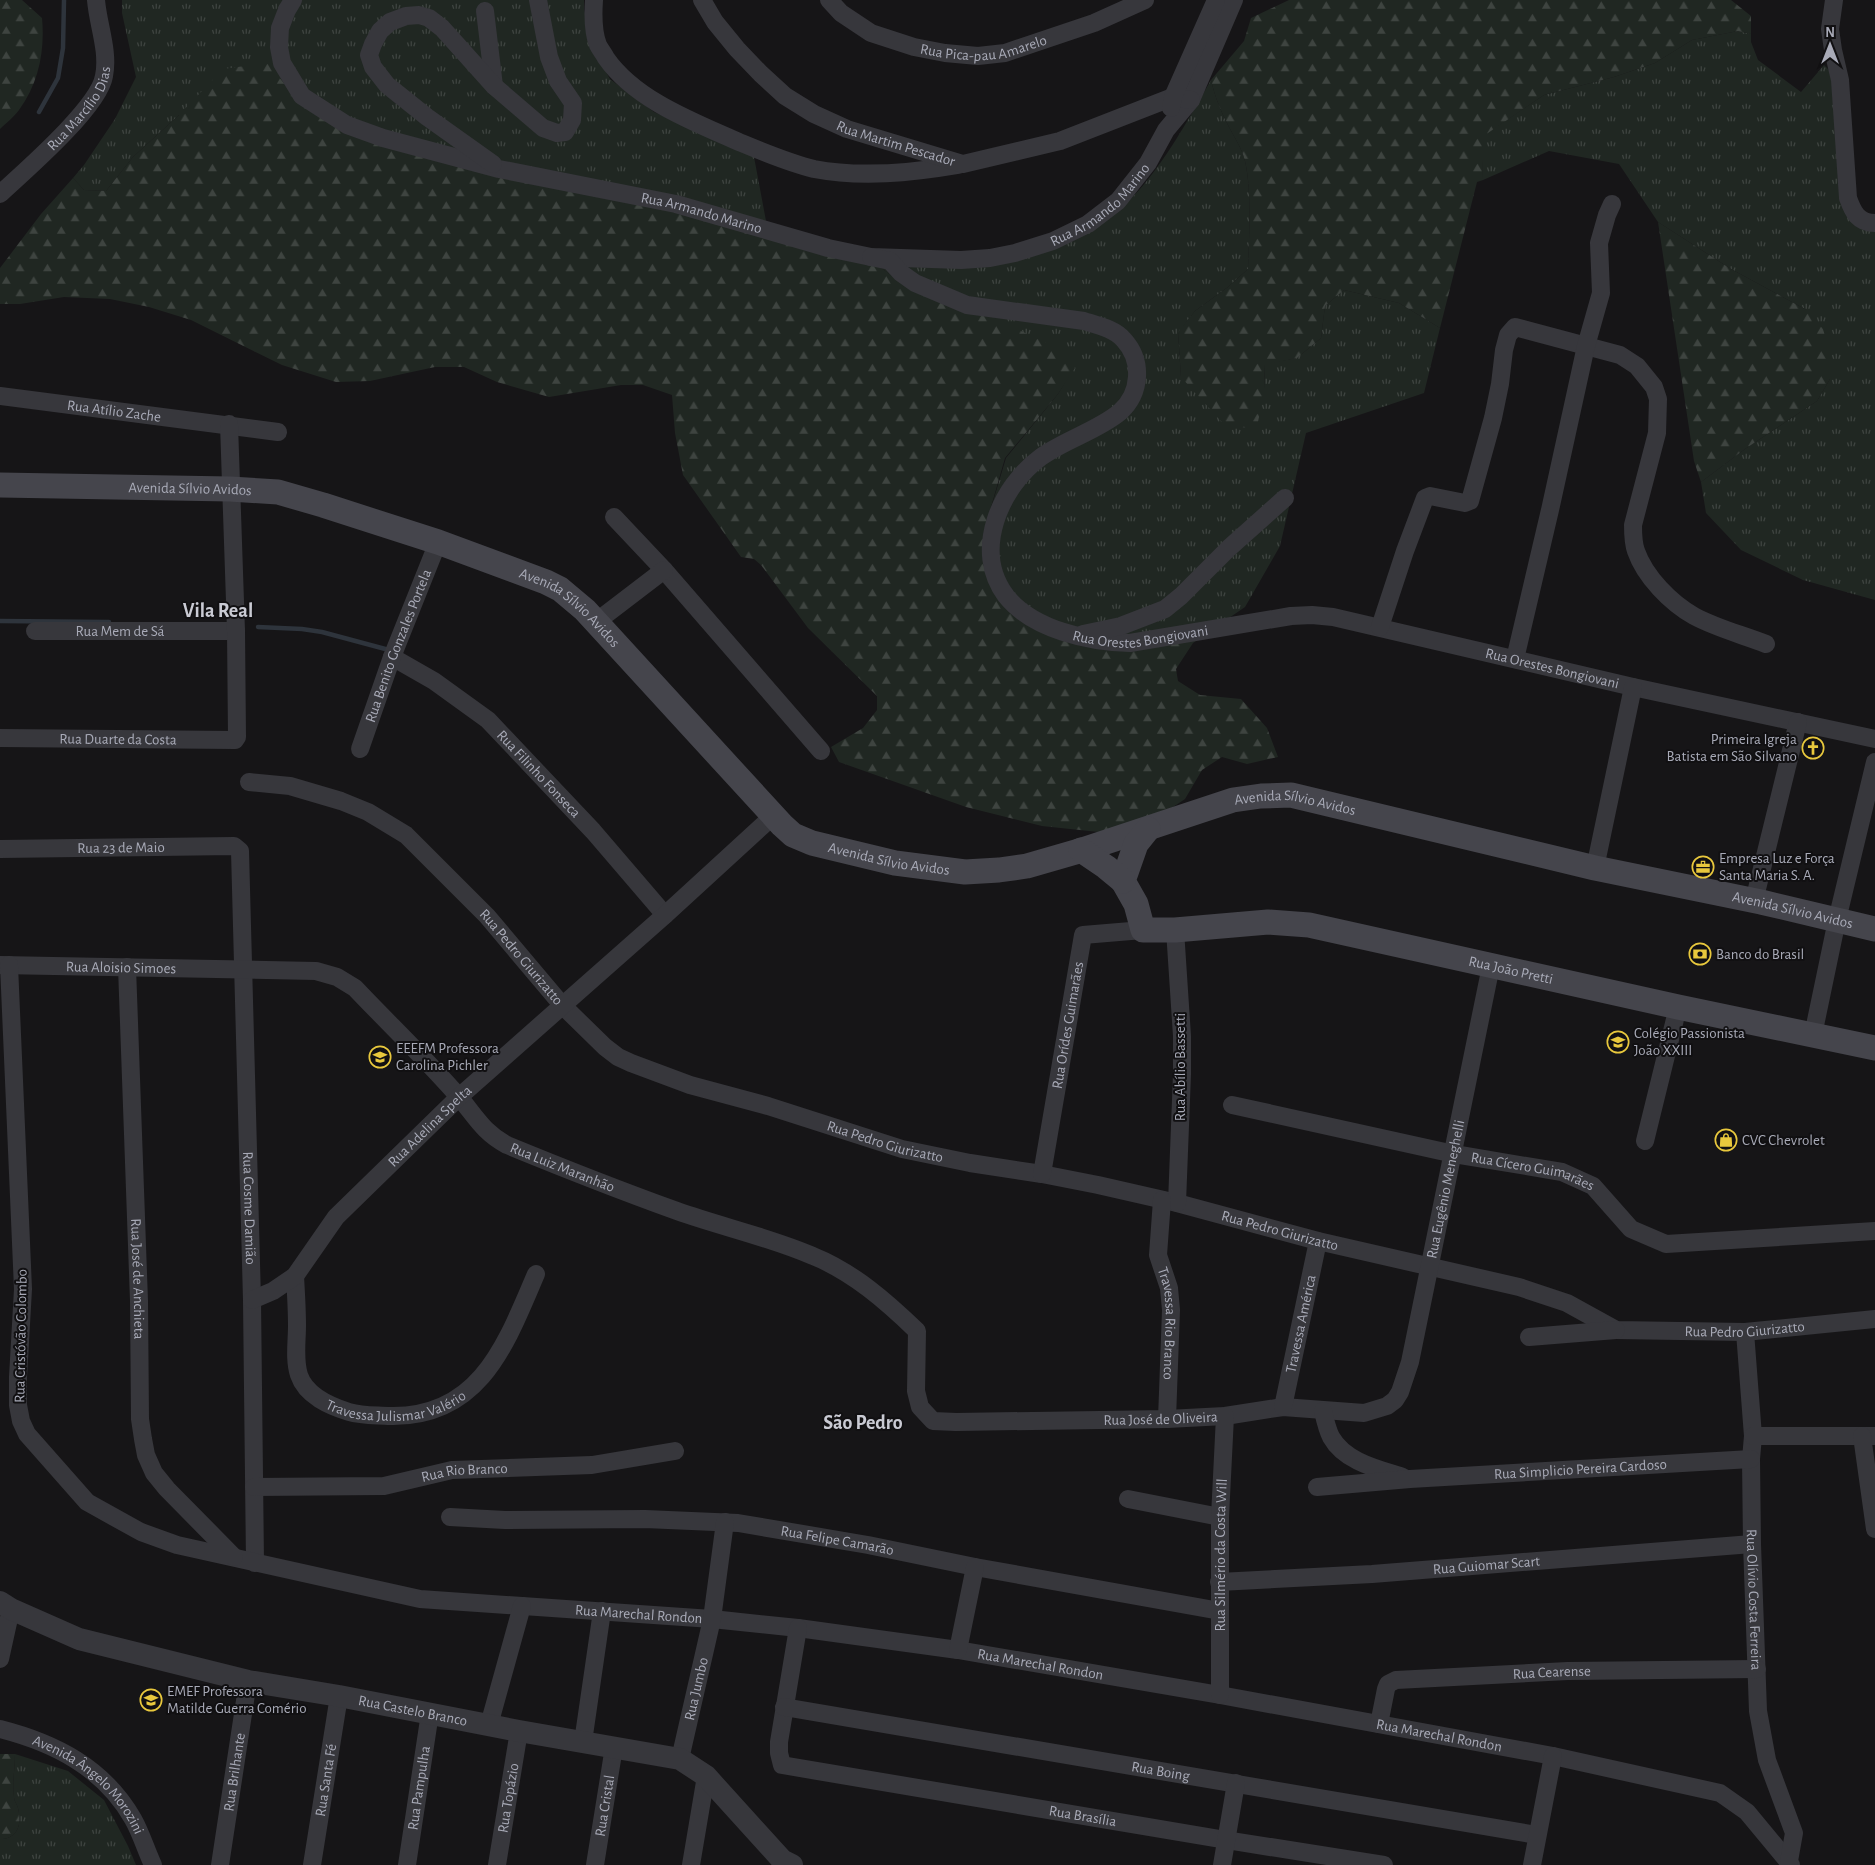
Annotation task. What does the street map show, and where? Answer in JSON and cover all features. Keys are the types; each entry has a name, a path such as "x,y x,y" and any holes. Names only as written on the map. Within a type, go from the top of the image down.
{"main road":[{"name":"Avenida Sílvio Avidos","path":"0,485 230,489 278,492 297,496 438,542 546,582 572,598 596,622 773,816 793,835 812,843 895,863 965,872 1027,866 1148,829 1233,800 1261,796 1291,795 1595,868 1754,900 1875,929"},
{"path":"1123,881 1136,844 1148,829"},
{"path":"1081,850 1123,881 1136,904 1143,930"},
{"name":"Rua João Pretti","path":"1143,930 1174,930 1268,922 1310,925 1678,1007 1875,1048"}],"street":[{"name":"Rua Marcílio Dias","path":"0,194 52,146 90,104 101,86 106,61 96,0"},
{"name":"Rua Armando Marino","path":"293,0 280,28 279,47 282,63 302,96 315,106 348,125 383,138 499,169 676,204 828,248 871,257 961,260 1015,254 1053,241 1088,224 1118,201 1148,163 1166,130 1191,100 1234,0"},
{"path":"499,169 474,149 427,117 387,85 373,67 369,55 372,44 380,31 390,22 406,16 420,15 429,18 442,28 494,86 544,128 557,133 565,132 569,128 574,112 573,103 558,81 549,58 543,36 538,0"},
{"path":"594,0 593,16 598,46 611,64 630,85 689,120 778,158 814,168 849,173 884,174 925,171 963,164"},
{"name":"Rua Martim Pescador","path":"702,0 715,22 737,49 785,96 814,114 847,129 963,164 1060,141 1173,97"},
{"name":"Rua Pica-pau Amarelo","path":"829,0 841,13 870,33 914,48 978,56 1005,53 1094,23 1122,6 1146,0"},
{"name":"Rua Armando Marino","path":"1166,130 1173,97 1216,0"},
{"path":"1834,0 1830,29 1832,50 1840,80 1848,198 1858,217 1865,222 1874,223"},
{"path":"485,11 494,86"},
{"path":"1173,97 1191,100"},
{"path":"1515,659 1586,346 1601,293 1599,255 1601,231 1612,204"},
{"name":"Rua Orestes Bongiovani","path":"871,257 890,261 915,284 967,305 1084,321 1102,327 1124,340 1132,352 1137,364 1138,377 1136,388 1126,406 1103,423 1043,455 1030,465 1003,503 991,536 992,568 998,584 1014,606 1055,630 1111,643 1130,643 1312,614 1380,627 1633,687 1875,739"},
{"path":"1380,627 1404,551 1425,498 1430,496 1465,504 1470,501 1493,418 1504,350 1511,329 1515,326 1620,355 1637,366 1654,387 1658,399 1659,414 1655,445 1637,504 1633,525 1633,539 1642,565 1652,579 1671,598 1693,615 1766,644"},
{"name":"Rua Atílio Zache","path":"0,396 229,424 278,432"},
{"path":"229,424 236,631"},
{"path":"1075,636 1120,626 1165,609 1285,498"},
{"path":"614,517 664,570 821,751"},
{"name":"Rua Benito Gonzales Portela","path":"360,749 392,657 438,542"},
{"path":"596,622 664,570"},
{"name":"Rua Mem de Sá","path":"35,631 236,631"},
{"name":"Rua Duarte da Costa","path":"0,738 235,740 238,734 236,631"},
{"name":"Rua Filinho Fonseca","path":"392,657 434,681 488,720 593,831 665,915"},
{"path":"1595,868 1633,687"},
{"path":"1754,900 1798,722"},
{"path":"1813,1035 1837,920 1875,762"},
{"name":"Rua Pedro Giurizatto","path":"249,782 290,786 341,801 368,812 406,835 487,916 562,1005 604,1047 618,1057 690,1085 768,1106 902,1148 970,1163 1042,1174 1169,1201 1318,1241 1519,1287 1567,1303 1616,1330"},
{"name":"Rua Adelina Spelta","path":"252,1300 273,1291 295,1276 336,1218 459,1097 665,915 773,816"},
{"name":"Rua 23 de Maio","path":"0,849 234,846 240,851"},
{"name":"Rua Cosme Damião","path":"240,851 252,1300 255,1563"},
{"name":"Rua Orídes Guimarães","path":"1042,1174 1083,935 1143,930"},
{"name":"Rua Abílio Bassetti","path":"1169,1201 1182,1074 1182,1036 1174,930"},
{"name":"Rua Aloisio Simoes","path":"5,965 243,970"},
{"name":"Rua Cristóvão Colombo","path":"5,965 23,1289 18,1377 18,1405 21,1421 28,1434 86,1502 141,1532 176,1545 255,1563"},
{"name":"Rua Eugênio Meneghelli","path":"1387,1406 1395,1400 1400,1392 1410,1362 1491,966"},
{"name":"Rua José de Anchieta","path":"127,967 139,1301 140,1419 145,1447 154,1473 166,1489 234,1557"},
{"name":"Rua Luiz Maranhão","path":"243,970 316,971 343,980 355,988 459,1097 482,1127 496,1139 507,1145 678,1211 815,1256 858,1281 899,1313 918,1331 916,1391 920,1407 933,1421"},
{"path":"1645,1140 1678,1007"},
{"name":"Rua Cícero Guimarães","path":"1232,1105 1454,1154 1562,1172 1593,1186 1632,1228 1666,1244 1875,1231"},
{"name":"Travessa Rio Branco","path":"1168,1419 1171,1310 1169,1288 1158,1256 1169,1201"},
{"name":"Travessa América","path":"1283,1407 1318,1241"},
{"name":"Travessa Julismar Valério","path":"295,1276 297,1360 299,1375 304,1384 315,1396 334,1408 359,1415 406,1416 438,1408 472,1388 483,1376 514,1324 536,1274"},
{"name":"Rua Pedro Giurizatto","path":"1529,1337 1616,1330 1745,1332 1875,1319"},
{"name":"Rua Olívio Costa Ferreira","path":"1745,1332 1753,1436 1751,1459 1752,1544 1758,1711 1767,1760 1794,1833 1790,1863"},
{"name":"Rua José de Oliveira","path":"933,1421 1168,1419 1225,1416 1283,1407 1364,1413 1387,1406"},
{"name":"Rua Simplicio Pereira Cardoso","path":"1323,1411 1330,1436 1336,1446 1346,1455 1380,1470 1410,1479"},
{"name":"Rua Silmério da Costa Will","path":"1220,1695 1220,1517 1225,1416"},
{"path":"1753,1436 1868,1436 1875,1529"},
{"name":"Rua Rio Branco","path":"254,1487 384,1486 452,1470 592,1465 674,1451"},
{"name":"Rua Simplicio Pereira Cardoso","path":"1317,1486 1751,1459"},
{"path":"1128,1499 1220,1517"},
{"name":"Rua Felipe Camarão","path":"450,1516 505,1520 645,1519 725,1522 868,1545 975,1567 1220,1611"},
{"name":"Rua Jumbo","path":"680,1759 712,1619 725,1522"},
{"name":"Rua Guiomar Scart","path":"1219,1582 1372,1574 1752,1544"},
{"name":"Rua Marechal Rondon","path":"255,1563 420,1599 712,1619 798,1628 958,1650 1220,1695 1553,1756 1720,1793 1747,1812 1790,1863"},
{"path":"958,1650 975,1567"},
{"path":"0,1659 5,1606"},
{"name":"Rua Castelo Branco","path":"5,1606 79,1639 248,1681 680,1759 706,1776 785,1863"},
{"path":"489,1725 522,1606"},
{"path":"583,1742 602,1611"},
{"path":"784,1707 798,1628"},
{"name":"Rua Cearense","path":"1378,1724 1388,1684 1396,1680 1568,1671 1757,1669"},
{"name":"Rua Brilhante","path":"220,1865 248,1681"},
{"name":"Rua Santa Fé","path":"312,1865 339,1696"},
{"name":"Rua Brasília","path":"784,1707 779,1742 782,1765 1384,1865"},
{"name":"Rua Boing","path":"784,1707 1537,1834"},
{"name":"Rua Pampulha","path":"406,1865 430,1713"},
{"name":"Avenida Ângelo Morozini","path":"0,1728 48,1744 93,1770 107,1783 134,1819 153,1865"},
{"name":"Rua Topázio","path":"497,1865 519,1731"},
{"name":"Rua Cristal","path":"594,1865 614,1747"},
{"path":"1532,1865 1553,1756"},
{"path":"691,1865 706,1776"},
{"path":"1222,1865 1236,1783"}],"green space":[{"path":"0,0 22,0 42,18 43,30 39,66 31,89 17,113 0,129"},
{"path":"122,0 584,0 584,9 595,53 610,79 654,112 754,157 769,237 179,115 133,157 106,191 84,190 73,178 115,119 136,77 122,13"},
{"path":"1289,0 1731,0 1751,16 1751,34 1738,31 1692,40 1655,63 1614,77 1544,95 1482,137 1483,180 1477,182 1440,328 1399,303 1344,290 1325,306 1321,338 1297,358 1264,365 1265,389 1256,431 1221,421 1181,377 1178,332 1195,311 1228,287 1248,269 1249,200 1245,161 1221,110 1211,80 1244,41 1251,18"},
{"path":"1738,31 1751,34 1751,42 1758,60 1801,92 1824,65 1846,87 1849,184 1861,217 1875,232 1875,600 1803,580 1741,550 1706,513 1701,482 1745,449 1817,401 1830,379 1805,309 1731,269 1658,222 1619,164 1549,151 1483,180 1481,137 1544,95 1614,77 1655,63 1692,40"},
{"path":"267,63 303,106 518,171 874,263 901,282 979,312 1058,348 1075,368 1058,394 1005,458 983,535 993,583 1035,618 1105,639 1204,635 1193,643 1176,669 1178,681 1200,695 1241,699 1267,728 1278,757 1247,764 1222,757 1202,770 1185,799 1143,827 1108,833 1042,826 966,807 839,762 831,747 863,728 877,710 877,696 808,628 761,565 754,559 741,557 683,475 675,433 672,395 643,385 621,385 549,397 497,382 464,367 435,367 370,381 336,382 282,365 191,320 149,307 110,299 64,297 20,304 0,304 0,268 41,214 73,178 84,190 106,191 133,157 179,115 223,69"},
{"path":"1211,80 1221,110 1245,161 1249,200 1248,269 1228,287 1195,311 1178,333 1181,377 1265,389 1264,364 1297,358 1321,338 1325,306 1344,290 1399,303 1440,328 1424,393 1306,433 1280,546 1245,607 1204,635 1105,639 1035,618 993,583 983,535 1006,458 1058,394 1074,368 901,282 874,263 1031,253 1044,251 1074,240 1101,225 1124,206 1144,184 1180,134"},
{"path":"1658,222 1731,269 1805,309 1823,329 1830,354 1830,379 1817,401 1745,449 1701,482 1694,461"},
{"path":"0,1754 15,1754 13,1792 18,1808 19,1825 11,1836 0,1839"},
{"path":"15,1754 68,1771 104,1800 136,1865 0,1865 0,1839 11,1836 19,1825 18,1807 14,1800 13,1792"}],"waterway":[{"path":"39,112 58,78 63,48 64,0"},
{"path":"0,621 109,622"},
{"path":"258,627 322,632 389,650"}],"place":[{"name":"Primeira Igreja Batista em São Silvano","path":"1813,748"},
{"name":"Empresa Luz e Força Santa Maria S. A.","path":"1703,867"},
{"name":"Banco do Brasil","path":"1700,954"},
{"name":"Colégio Passionista João XXIII","path":"1618,1042"},
{"name":"EEEFM Professora Carolina Pichler","path":"380,1057"},
{"name":"CVC Chevrolet","path":"1726,1140"},
{"name":"EMEF Professora Matilde Guerra Comério","path":"151,1700"}],"district":[{"name":"Vila Real","path":"218,611"},
{"name":"São Pedro","path":"863,1423"}]}
